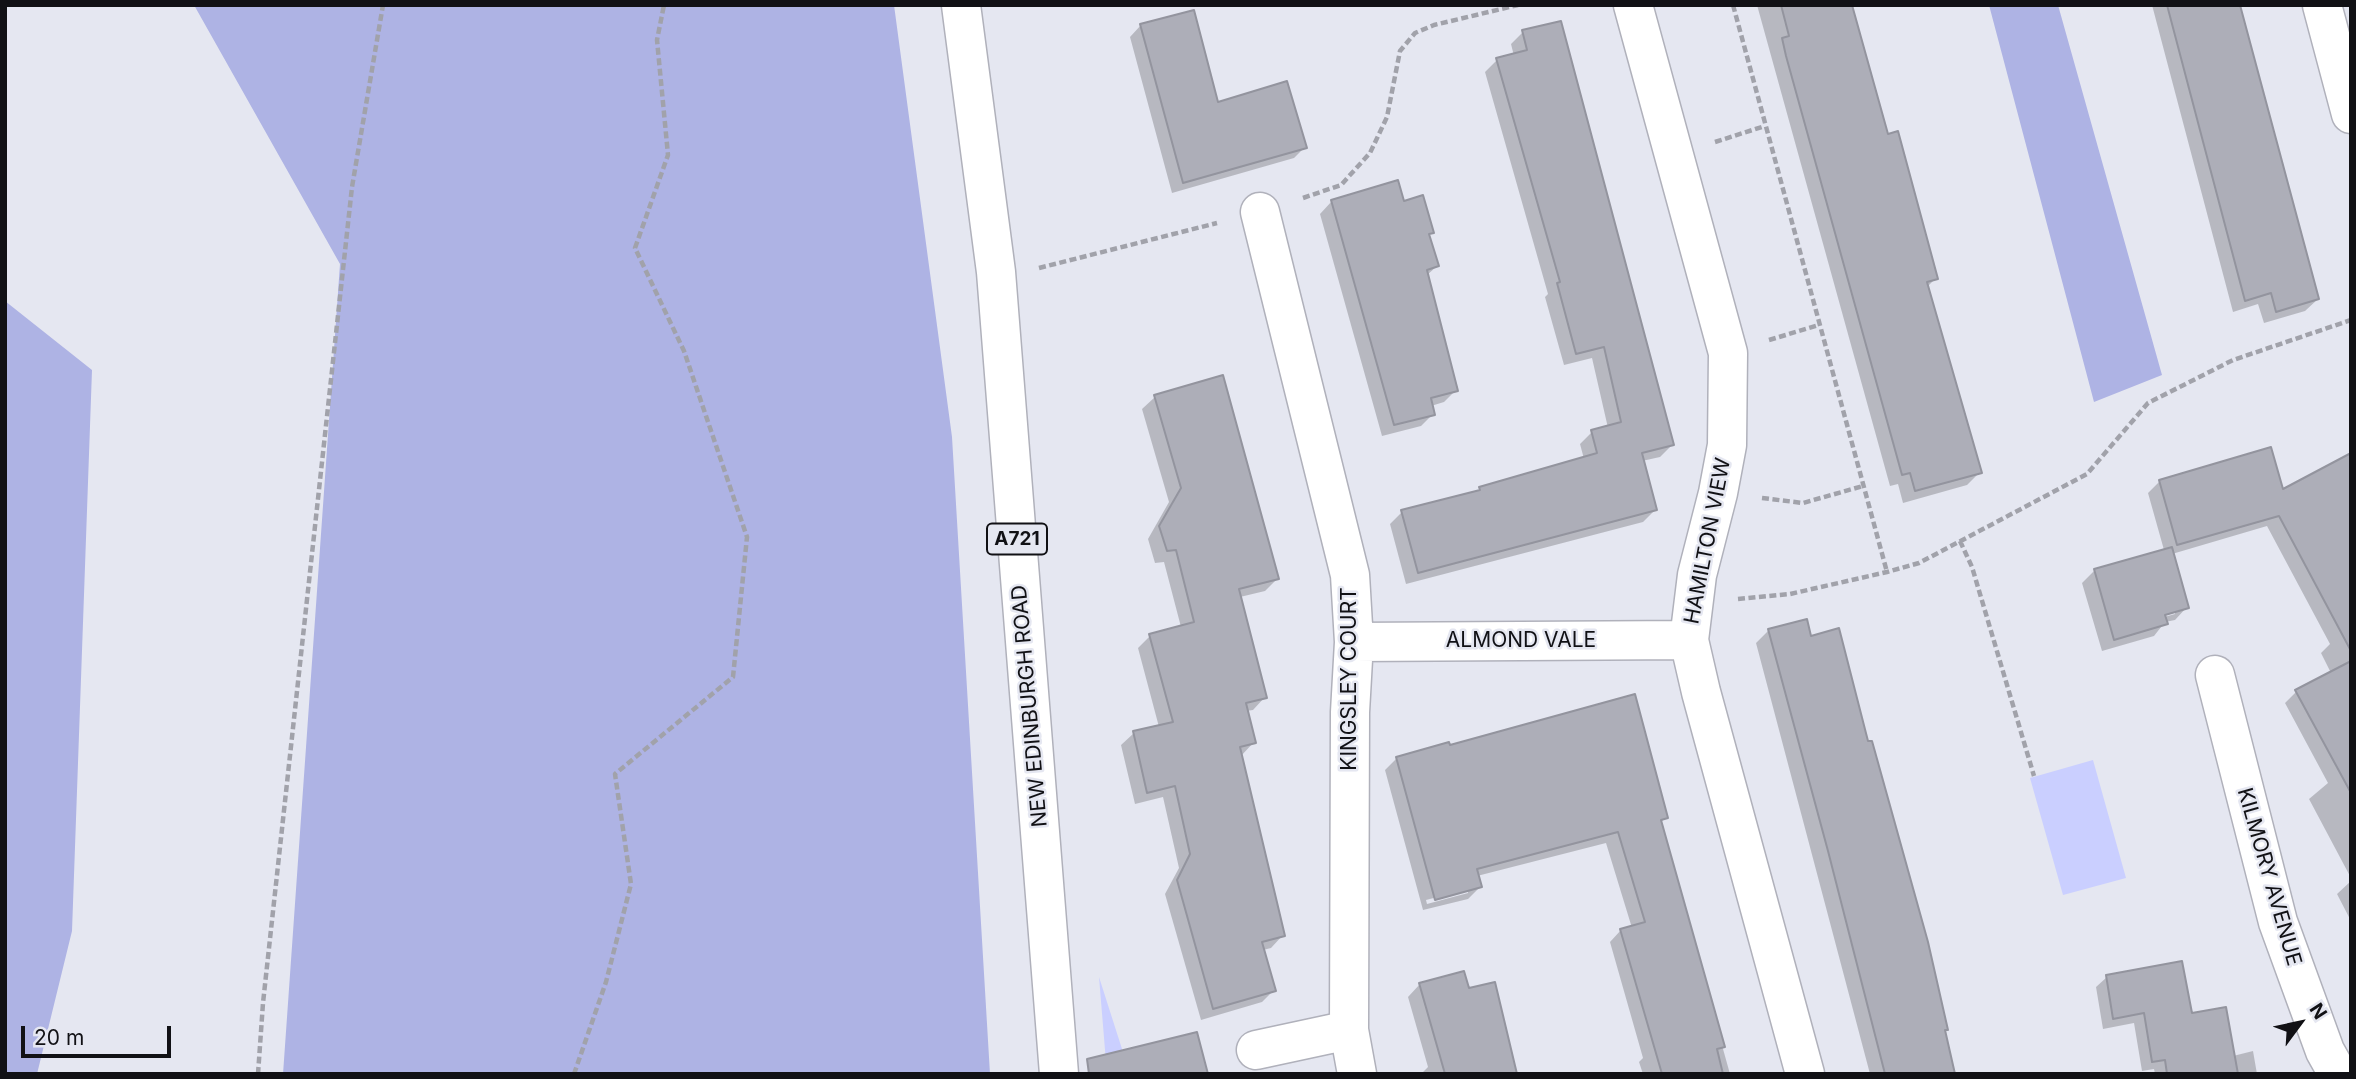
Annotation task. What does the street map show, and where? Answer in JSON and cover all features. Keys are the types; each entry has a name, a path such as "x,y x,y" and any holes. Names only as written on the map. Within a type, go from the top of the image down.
{"street":[{"name":"NEW EDINBURGH ROAD","path":"961,5 996,272 1059,1074"},
{"name":"HAMILTON VIEW","path":"1633,5 1728,352 1727,444 1698,575 1691,622 1704,705 1805,1074"},
{"path":"2322,5 2351,114"},
{"name":"KINGSLEY COURT","path":"1260,212 1350,575 1354,642 1350,712 1349,1030 1357,1074"},
{"name":"ALMOND VALE","path":"1354,642 1691,622"},
{"name":"KILMORY AVENUE","path":"2215,675 2278,922 2325,1051 2338,1074"},
{"path":"1256,1050 1349,1030"}],"path":[{"path":"257,1074 352,187 383,5"},
{"path":"574,1074 606,982 631,884 615,774 733,677 747,537 684,351 635,248 668,155 657,40 664,5"},
{"path":"996,272 1051,267 1260,212 1341,185 1370,153 1387,117 1400,51 1415,33 1434,25 1518,5"},
{"path":"1733,5 1887,572"},
{"path":"1718,141 1765,126"},
{"path":"1691,622 1790,594 1919,563 2087,474 2148,403 2233,360 2351,320"},
{"path":"1772,340 1819,325"},
{"path":"1765,498 1803,503 1863,486"},
{"path":"1960,541 1972,567 2034,776"}],"shaded area":[{"path":"194,5 894,5 952,437 990,1074 283,1074 340,264"},
{"path":"1989,5 2058,5 2162,375 2094,402"},
{"path":"5,301 92,370 72,931 37,1074 5,1074"},
{"path":"2093,760 2126,878 2063,895 2030,778"},
{"path":"1099,977 1130,1074 1107,1074"}],"building":[{"path":"1781,5 1852,5 1888,134 1898,131 1938,279 1927,282 1982,473 1915,491 1910,473 1902,475 1786,56 1782,38 1789,36"},
{"path":"2167,5 2240,5 2319,299 2276,312 2271,293 2245,301"},
{"path":"1194,10 1218,102 1287,81 1307,148 1183,183 1140,24"},
{"path":"1561,21 1674,445 1642,453 1657,510 1418,573 1401,510 1480,490 1479,487 1597,453 1591,430 1621,422 1604,347 1576,354 1557,283 1560,282 1496,58 1527,50 1522,30"},
{"path":"1398,180 1404,201 1423,195 1434,233 1429,234 1439,266 1427,270 1458,391 1431,398 1435,415 1394,425 1331,200"},
{"path":"1223,375 1279,579 1239,589 1267,698 1246,703 1256,743 1240,747 1285,936 1262,942 1276,991 1213,1009 1177,880 1190,854 1175,786 1147,793 1133,731 1173,722 1149,634 1194,622 1176,550 1167,551 1159,526 1181,488 1154,395"},
{"path":"2271,447 2283,489 2351,453 2351,651 2279,516 2177,545 2159,480"},
{"path":"2172,547 2189,608 2165,615 2168,624 2114,640 2094,569"},
{"path":"1807,619 1811,636 1839,628 1868,741 1872,741 1928,942 1955,1074 1885,1074 1768,629"},
{"path":"2351,661 2351,793 2295,690"},
{"path":"1635,694 1668,818 1661,820 1725,1047 1717,1049 1723,1074 1662,1074 1620,929 1645,922 1618,832 1477,869 1482,887 1435,900 1396,757 1449,742 1450,745"},
{"path":"2182,961 2192,1013 2226,1007 2238,1074 2167,1074 2165,1060 2152,1062 2144,1013 2113,1019 2106,975"},
{"path":"1464,971 1469,988 1495,982 1517,1074 1445,1074 1419,983"},
{"path":"1197,1032 1208,1074 1089,1074 1087,1059"}]}
